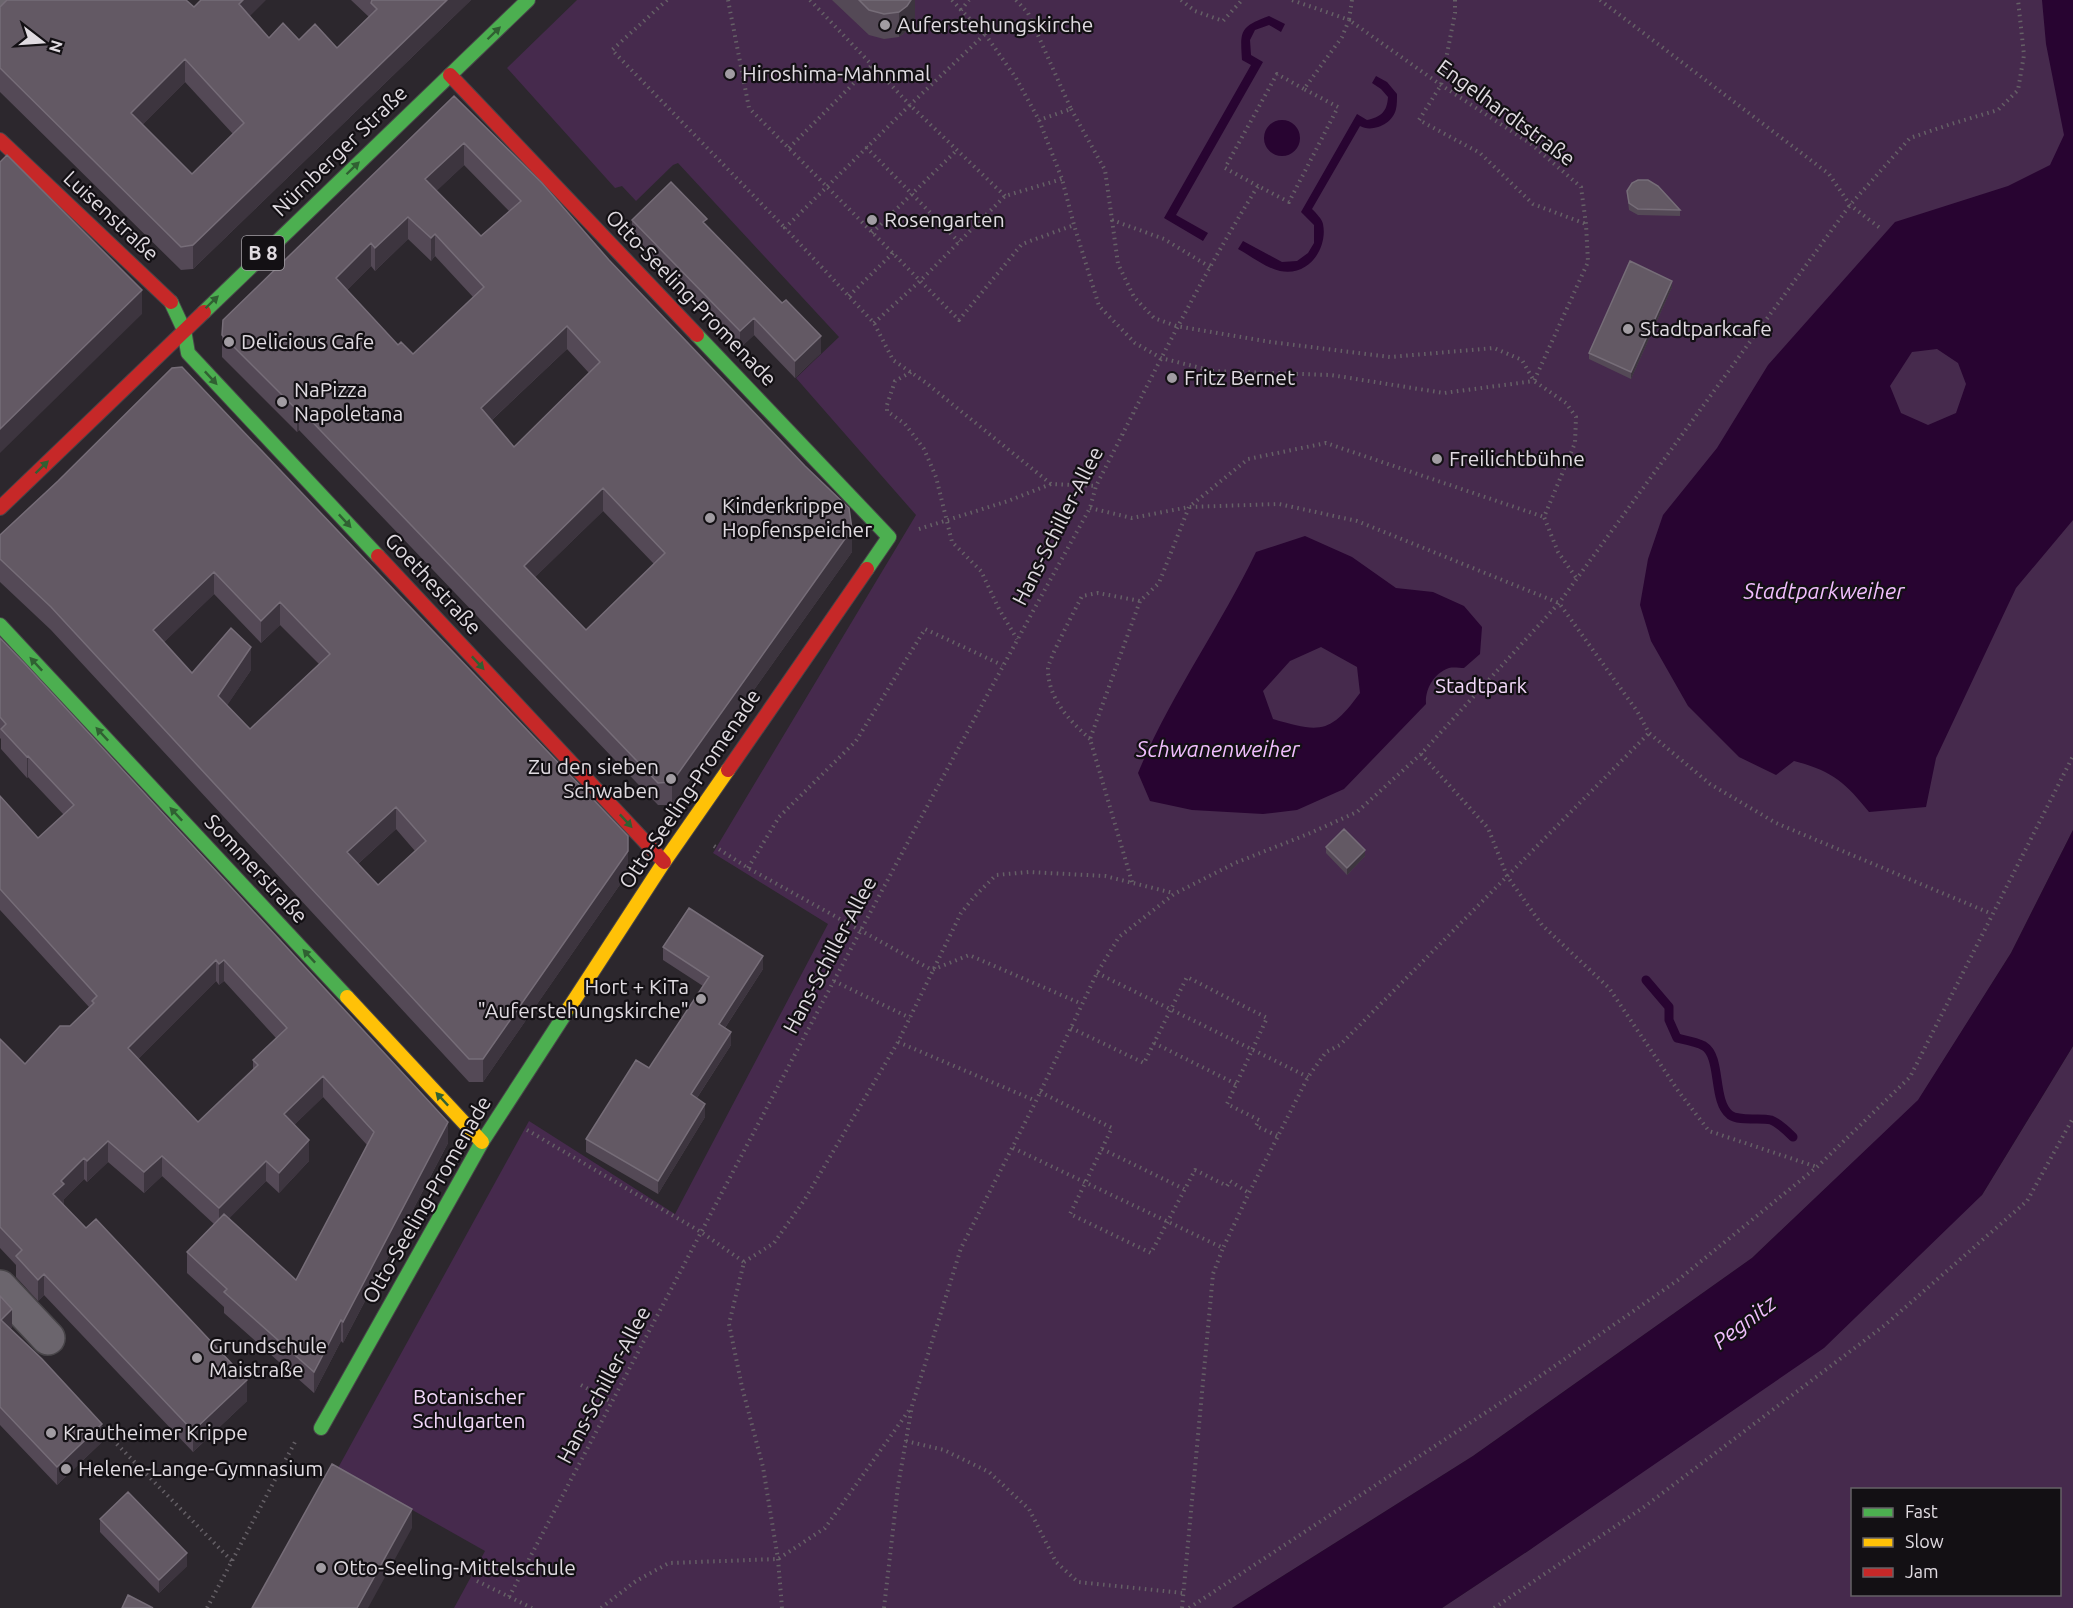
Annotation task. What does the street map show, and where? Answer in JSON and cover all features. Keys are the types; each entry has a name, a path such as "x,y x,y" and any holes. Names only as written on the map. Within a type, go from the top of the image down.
{"street":[{"path":"0,4 4,0"},
{"name":"Nürnberger Straße","path":"0,508 528,0"},
{"name":"Otto-Seeling-Promenade","path":"321,1428 482,1142 664,862 889,537 450,75"},
{"name":"Luisenstraße","path":"4,150 171,302 183,330"},
{"name":"Goethestraße","path":"183,330 188,353 664,862"},
{"name":"Sommerstraße","path":"0,626 482,1142"},
{"path":"0,1287 48,1338"}],"path":[{"path":"667,0 612,50 874,323 893,360 1051,484"},
{"path":"728,0 749,108 959,320 1022,244 1074,225"},
{"path":"810,0 910,105 1005,196"},
{"path":"952,0 985,34 1016,78 1039,120 1062,179 1099,306 1135,343 1161,358 1214,371 1331,375 1444,393 1533,381"},
{"path":"961,10 969,0"},
{"path":"1016,0 1028,13 1071,109 1105,170 1118,264 1134,297 1154,318 1176,326 1271,342 1390,357 1494,348 1522,360 1533,381 1566,404 1576,417 1575,443 1544,517 1558,552 1577,579"},
{"path":"1181,0 1195,11 1223,21 1242,0"},
{"name":"Engelhardtstraße","path":"1292,0 1349,20 1441,85 1531,144 1581,187 1588,262 1533,381"},
{"path":"1304,89 1342,37 1349,20 1352,0"},
{"path":"1455,0 1455,13 1441,85 1419,120 1480,153 1533,204 1586,224"},
{"path":"1600,0 1830,174 1851,205 1880,228"},
{"path":"884,1608 898,1486 912,1406 961,1248 1013,1148 1097,973 1119,937 1174,894 1235,863 1357,812 1421,754 1559,603 1851,205 1910,138 1998,110 2018,90 2024,55 2018,0"},
{"path":"785,228 985,34"},
{"path":"789,148 872,65"},
{"path":"1277,74 1338,107 1289,202 1258,186 1226,168 1277,74"},
{"path":"1039,120 1071,109"},
{"path":"866,147 959,242"},
{"path":"872,233 957,150"},
{"path":"874,323 920,281 1005,196 1062,179"},
{"name":"Hans-Schiller-Allee","path":"509,1597 859,931 1089,508 1096,486 1176,326 1258,186"},
{"path":"1112,220 1164,239 1210,267"},
{"path":"849,296 893,253"},
{"path":"910,372 895,381 887,411 905,424 924,449 936,477 952,543 981,571 1017,639"},
{"path":"1090,739 1140,601 1159,583 1189,507 1248,459 1326,443 1544,517"},
{"path":"889,537 947,522 1051,484 1096,486"},
{"path":"1089,508 1132,518 1189,507 1279,504 1357,521 1559,603 1636,711 1649,733 1710,784 1776,823 1992,914"},
{"path":"1132,882 1090,739 1054,699 1048,667 1082,596 1098,593 1140,601"},
{"path":"748,868 779,817 856,741 926,629 1002,665"},
{"path":"1182,1608 1213,1274 1249,1192 1308,1077 1326,1052 1340,1045 1649,733"},
{"path":"1421,754 1488,828 1507,876 1542,925 1609,988 1679,1092 1709,1131 1817,1167"},
{"path":"1189,1608 1523,1389 1669,1287 1817,1167 1910,1077 2073,756"},
{"path":"688,829 748,868 932,970"},
{"path":"783,1608 764,1467 742,1387 729,1324 744,1262 774,1243 798,1208 898,1042 961,914 974,897 996,876 1029,872 1105,876 1174,894"},
{"path":"932,970 969,955 1082,1004"},
{"path":"1097,973 1308,1077"},
{"path":"1071,1028 1144,1063 1187,977 1267,1018 1227,1104 1259,1120 1256,1126 1278,1136"},
{"path":"834,981 910,1018"},
{"path":"898,1042 1036,1101"},
{"path":"1154,1043 1236,1084"},
{"path":"1040,1092 1112,1128 1070,1214 1151,1253 1195,1170 1227,1186 1230,1181 1249,1192"},
{"path":"500,1114 702,1232 744,1262"},
{"path":"1494,1608 1644,1508 1885,1325 2026,1201 2073,1118"},
{"path":"1013,1148 1223,1248"},
{"path":"1102,1149 1184,1189"},
{"path":"581,1385 612,1402"},
{"path":"601,1608 636,1581 669,1563 778,1559 825,1528 912,1406"},
{"path":"93,1419 231,1561"},
{"path":"207,1608 301,1432 321,1428"},
{"path":"906,1441 944,1450 989,1472 1029,1509 1056,1562 1078,1582 1183,1593"},
{"path":"477,1581 532,1608"}],"green space":[{"name":"Stadtpark","path":"577,0 2073,0 2073,830 2011,953 1918,1101 1752,1258 1473,1456 1232,1608 454,1608 485,1551 338,1468 529,1121 675,1214 828,924 713,853 916,515 796,378 839,337 678,163 673,165 636,201 622,186 615,188 507,68"},
{"path":"2073,1046 2073,1608 1442,1608 1531,1549 1982,1195"}],"water":[{"name":"Stadtparkweiher","path":"2042,0 2073,0 2073,520 2016,588 1936,758 1926,807 1869,812 1845,785 1818,769 1794,761 1776,775 1739,757 1688,706 1651,641 1640,605 1648,559 1663,515 1717,448 1768,365 1895,222 2008,186 2050,165 2064,135 2046,44","holes":["1937,349 1958,363 1966,384 1956,413 1928,425 1901,413 1890,386 1912,352"]},
{"path":"1269,16 1285,24 1281,32 1269,25 1255,30 1250,40 1251,55 1263,62 1176,215 1208,233 1203,241 1164,218 1251,65 1242,60 1241,42 1244,31 1252,23"},
{"path":"1376,76 1387,82 1397,94 1396,109 1391,119 1381,126 1365,128 1360,126 1312,209 1322,222 1324,233 1314,259 1299,270 1280,271 1264,265 1238,249 1243,241 1282,262 1297,261 1308,253 1314,243 1314,225 1301,212 1357,114 1367,120 1380,115 1385,110 1388,97 1372,83"},
{"path":"1282,120 1295,125 1300,138 1295,151 1282,156 1269,151 1264,138 1269,125"},
{"name":"Schwanenweiher","path":"1305,536 1352,557 1396,588 1433,592 1464,606 1482,627 1480,654 1464,668 1449,668 1439,674 1429,687 1426,704 1344,789 1297,810 1263,814 1192,810 1150,801 1138,773 1165,717 1256,552","holes":["1321,647 1357,667 1360,693 1332,723 1313,728 1273,719 1263,691 1290,661"]},
{"name":"Pegnitz","path":"2073,830 2073,1046 1982,1195 1824,1348 1442,1608 1232,1608 1473,1456 1752,1258 1918,1100 2011,953"}],"building":[{"path":"7,0 186,0 194,7 201,0 243,0 239,4 269,38 283,23 299,40 315,24 337,48 377,9 371,3 372,0 447,0 193,245 181,247 0,68 0,7","holes":["185,59 244,123 192,174 131,113"]},
{"path":"859,0 911,0 899,12 884,14 869,10"},
{"path":"454,96 542,183 609,260 805,466 849,508 852,529 672,782 658,783 299,408 297,410 222,335 223,320","holes":["464,143 521,201 481,236 425,179","408,217 431,238 435,234 484,287 413,354 401,342 398,345 336,278 371,243 375,248","567,326 600,362 514,447 481,408","603,488 665,553 586,630 524,566"]},
{"path":"7,155 142,290 0,429 0,162"},
{"path":"1638,180 1648,180 1658,186 1680,210 1638,209 1629,203 1627,191 1632,183"},
{"path":"671,182 707,219 703,222 782,303 786,300 821,336 795,361 754,318 740,331 632,220"},
{"name":"Stadtparkcafe","path":"1630,261 1672,281 1631,372 1589,353"},
{"path":"182,367 628,836 628,851 483,1059 469,1059 51,607 0,559 0,535 172,368","holes":["214,572 261,621 280,602 330,654 250,729 218,696 251,647 231,628 192,673 153,630","396,807 426,841 378,885 347,852"]},
{"path":"0,638 448,1122 343,1322 341,1320 314,1372 224,1292 227,1289 187,1252 224,1214 296,1280 374,1132 323,1076 284,1114 309,1140 279,1173 266,1161 219,1208 162,1156 144,1172 108,1141 87,1161 84,1158 61,1181 64,1184 53,1194 86,1228 96,1219 247,1380 193,1431 44,1274 38,1280 16,1256 22,1250 0,1227 0,1039 25,1064 60,1026 70,1026 94,1003 92,1001 97,996 0,889 0,796 38,838 74,805 1,729 6,724 0,717","holes":["216,960 219,964 224,960 287,1028 253,1060 258,1065 198,1122 128,1048"]},
{"path":"1344,829 1365,850 1347,868 1326,847"},
{"path":"689,908 763,956 719,1024 731,1032 691,1094 705,1104 658,1181 586,1139 636,1060 649,1068 709,977 663,947"},
{"path":"0,1296 12,1309 1,1320 42,1359 102,1424 57,1467 0,1407"},
{"path":"332,1464 412,1509 357,1608 252,1608"},
{"path":"128,1492 187,1553 159,1580 100,1519"},
{"path":"128,1595 153,1608 122,1608"}],"waterway":[{"path":"1646,980 1669,1007 1669,1020 1677,1038 1704,1046 1710,1052 1721,1100 1730,1115 1739,1118 1771,1120 1793,1137"}],"traffic: fast":[{"path":"204,312 528,0"},
{"path":"171,302 184,330 188,353 378,556"},
{"path":"697,335 889,537 867,569"},
{"path":"0,625 347,997"},
{"path":"321,1428 482,1142 569,1008"}],"traffic: slow":[{"path":"569,1008 664,862 728,770"},
{"path":"347,997 482,1142"}],"traffic: jam":[{"path":"450,75 697,335"},
{"path":"0,140 171,302"},
{"path":"0,508 204,312"},
{"path":"378,556 664,862"},
{"path":"728,770 867,569"}],"place":[{"name":"Auferstehungskirche","path":"885,25"},
{"name":"Hiroshima-Mahnmal","path":"730,74"},
{"name":"Rosengarten","path":"872,220"},
{"name":"Stadtparkcafe","path":"1628,329"},
{"name":"Delicious Cafe","path":"229,342"},
{"name":"Fritz Bernet","path":"1172,378"},
{"name":"NaPizza Napoletana","path":"282,402"},
{"name":"Freilichtbühne","path":"1437,459"},
{"name":"Kinderkrippe Hopfenspeicher","path":"710,518"},
{"name":"Zu den sieben Schwaben","path":"671,779"},
{"name":"Hort + KiTa \"Auferstehungskirche\"","path":"701,999"},
{"name":"Grundschule Maistraße","path":"197,1358"},
{"name":"Krautheimer Krippe","path":"51,1433"},
{"name":"Helene-Lange-Gymnasium","path":"66,1469"},
{"name":"Otto-Seeling-Mittelschule","path":"321,1568"}],"park label":[{"name":"Botanischer Schulgarten","path":"469,1409"}]}
